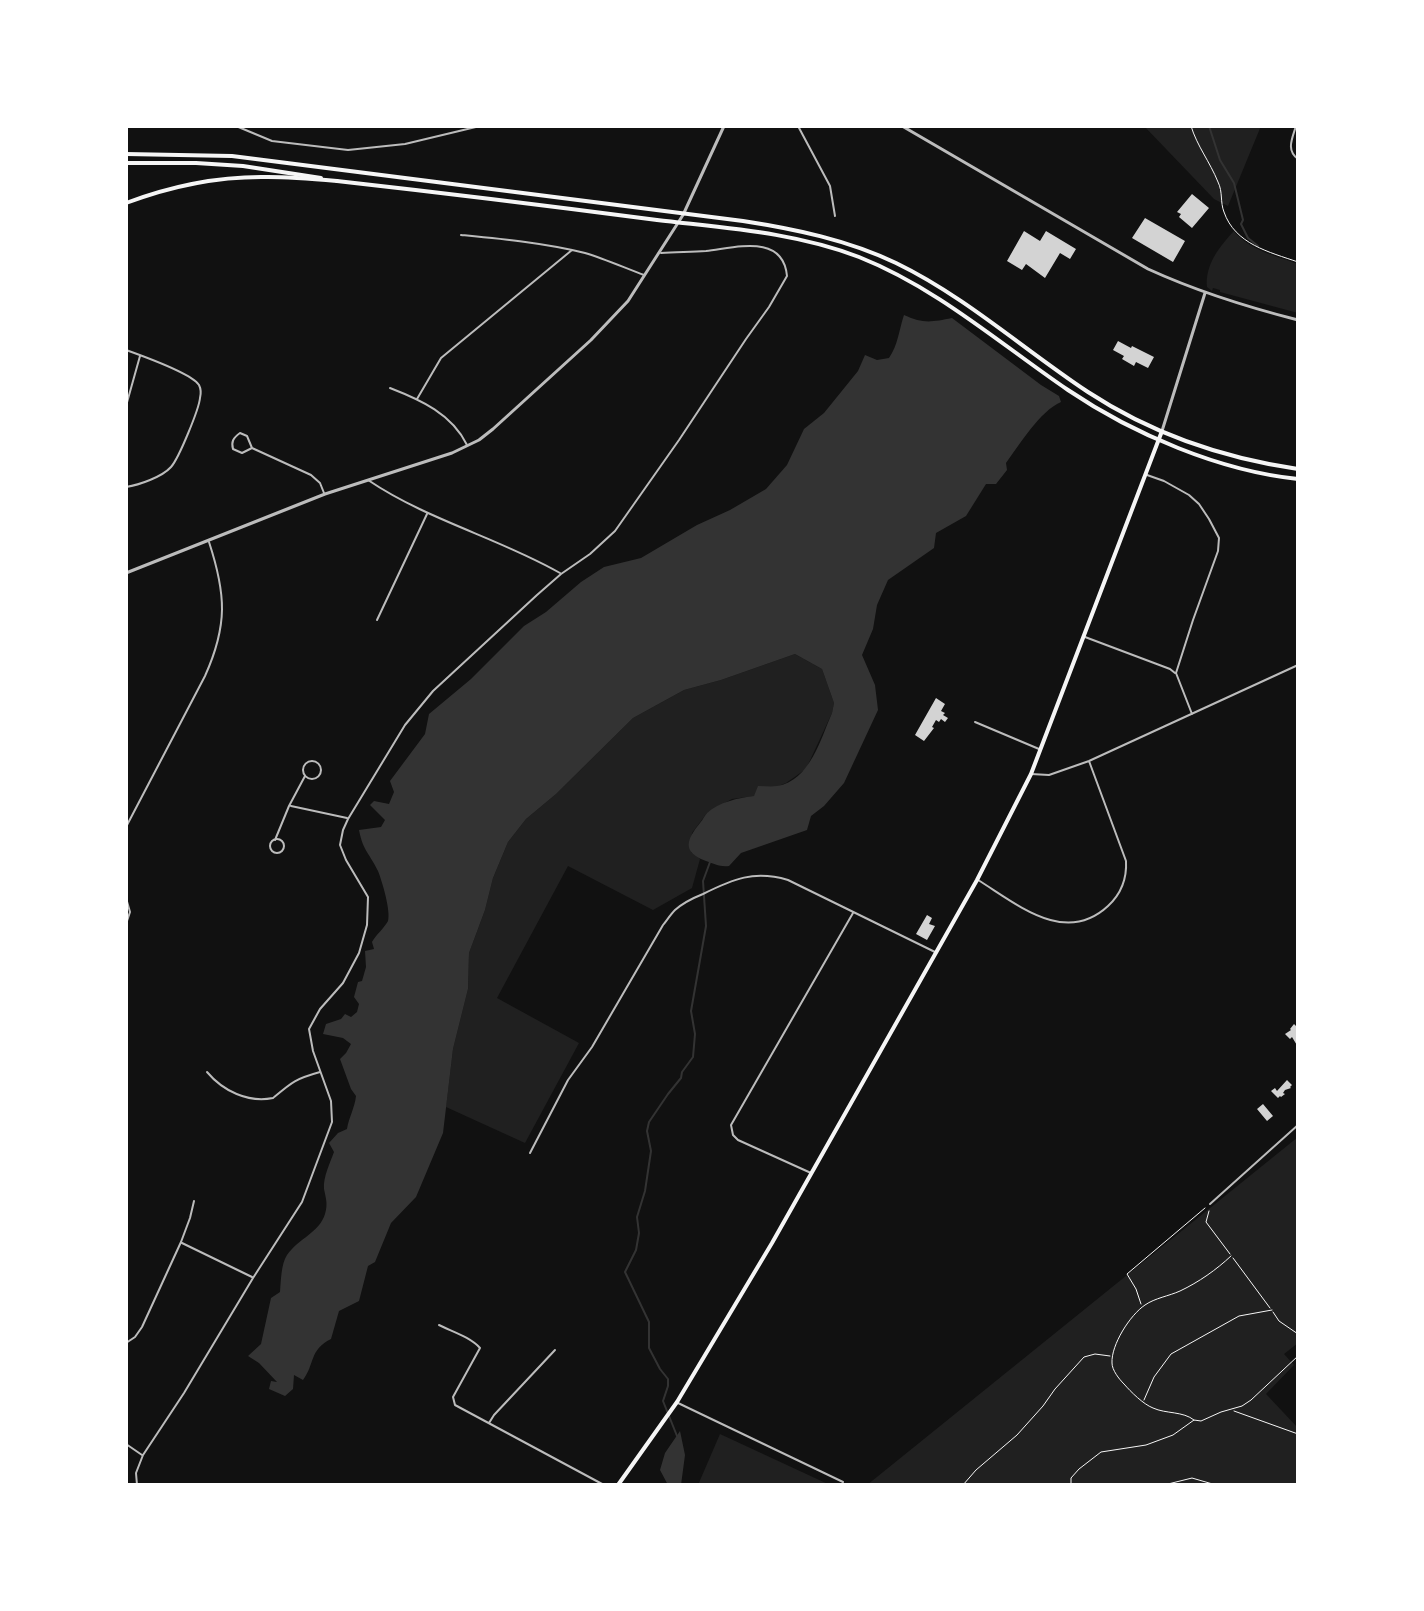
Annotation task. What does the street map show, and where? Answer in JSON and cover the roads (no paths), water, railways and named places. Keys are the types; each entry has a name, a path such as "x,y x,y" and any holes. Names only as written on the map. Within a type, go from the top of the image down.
{"main road":[{"path":"126,154 232,156 743,221 841,242 883,257 952,294 1090,394 1131,416 1203,449 1298,469"},
{"path":"126,163 243,166 337,181 753,231 837,249 880,266 947,302 1079,397 1159,440 1183,451 1253,471 1298,479"},
{"path":"126,203 178,187 226,179 270,177 337,181"},
{"path":"618,1485 677,1402 772,1243 977,880 1031,774 1162,431"}],"street":[{"path":"236,126 272,141 348,150 405,144 480,126"},
{"path":"126,573 325,494 440,457 467,446 493,429 619,312 683,215 724,126"},
{"path":"798,126 830,186 835,216"},
{"path":"902,126 1148,269 1205,293 1298,320"},
{"path":"1296,126 1290,148 1298,159"},
{"path":"461,235 572,250 645,276"},
{"path":"137,1485 136,1473 143,1455 302,1202 332,1122 331,1101 313,1051 309,1029 320,1009 343,983 359,953 367,925 368,897 340,845 348,819 421,704 561,574 607,539 627,515 787,276 782,258 762,247 659,253"},
{"path":"417,399 441,358 572,250"},
{"path":"1162,431 1205,293"},
{"path":"126,350 193,379 199,386 200,400 170,468 126,487"},
{"path":"126,406 140,355"},
{"path":"390,388 440,412 456,426 467,446"},
{"path":"240,433 244,434 252,448 237,452 233,449 234,438 240,433"},
{"path":"252,448 311,475 320,483 325,494"},
{"path":"1146,475 1189,495 1199,504 1219,538 1218,551 1176,673"},
{"path":"368,480 428,512 561,574"},
{"path":"377,620 428,512"},
{"path":"126,827 215,652 223,603 209,541"},
{"path":"1085,637 1176,673 1192,714"},
{"path":"1031,774 1049,775 1089,761 1298,665"},
{"path":"975,722 1040,750"},
{"path":"275,840 305,776 303,771 307,763 314,761 319,764 322,771 319,777 312,780 305,776"},
{"path":"977,880 1035,914 1056,922 1086,921 1115,899 1124,883 1126,861 1089,761"},
{"path":"289,806 348,819"},
{"path":"530,1153 568,1080 592,1047 663,925 675,909 707,892 749,876 779,877 935,952"},
{"path":"126,898 130,912 126,924"},
{"path":"812,1173 738,1140 733,1135 731,1125 853,912"},
{"path":"207,1072 239,1096 255,1099 273,1098 284,1086 321,1072"},
{"path":"1210,1204 1298,1125"},
{"path":"126,1343 142,1327 181,1242 194,1201"},
{"path":"181,1242 253,1278"},
{"path":"439,1325 480,1348 457,1386 453,1397 455,1405 604,1485"},
{"path":"488,1424 555,1350"},
{"path":"677,1402 843,1482"},
{"path":"126,1444 143,1455"}],"waterway":[{"path":"1209,126 1220,160 1234,183 1243,220 1241,224 1248,238 1258,246"},
{"path":"677,1436 663,1401 668,1379 649,1348 649,1322 625,1272 636,1250 639,1233 637,1217 645,1191 651,1151 647,1131 649,1122 693,1057 695,1034 691,1011 706,926 703,881 710,862"}]}
